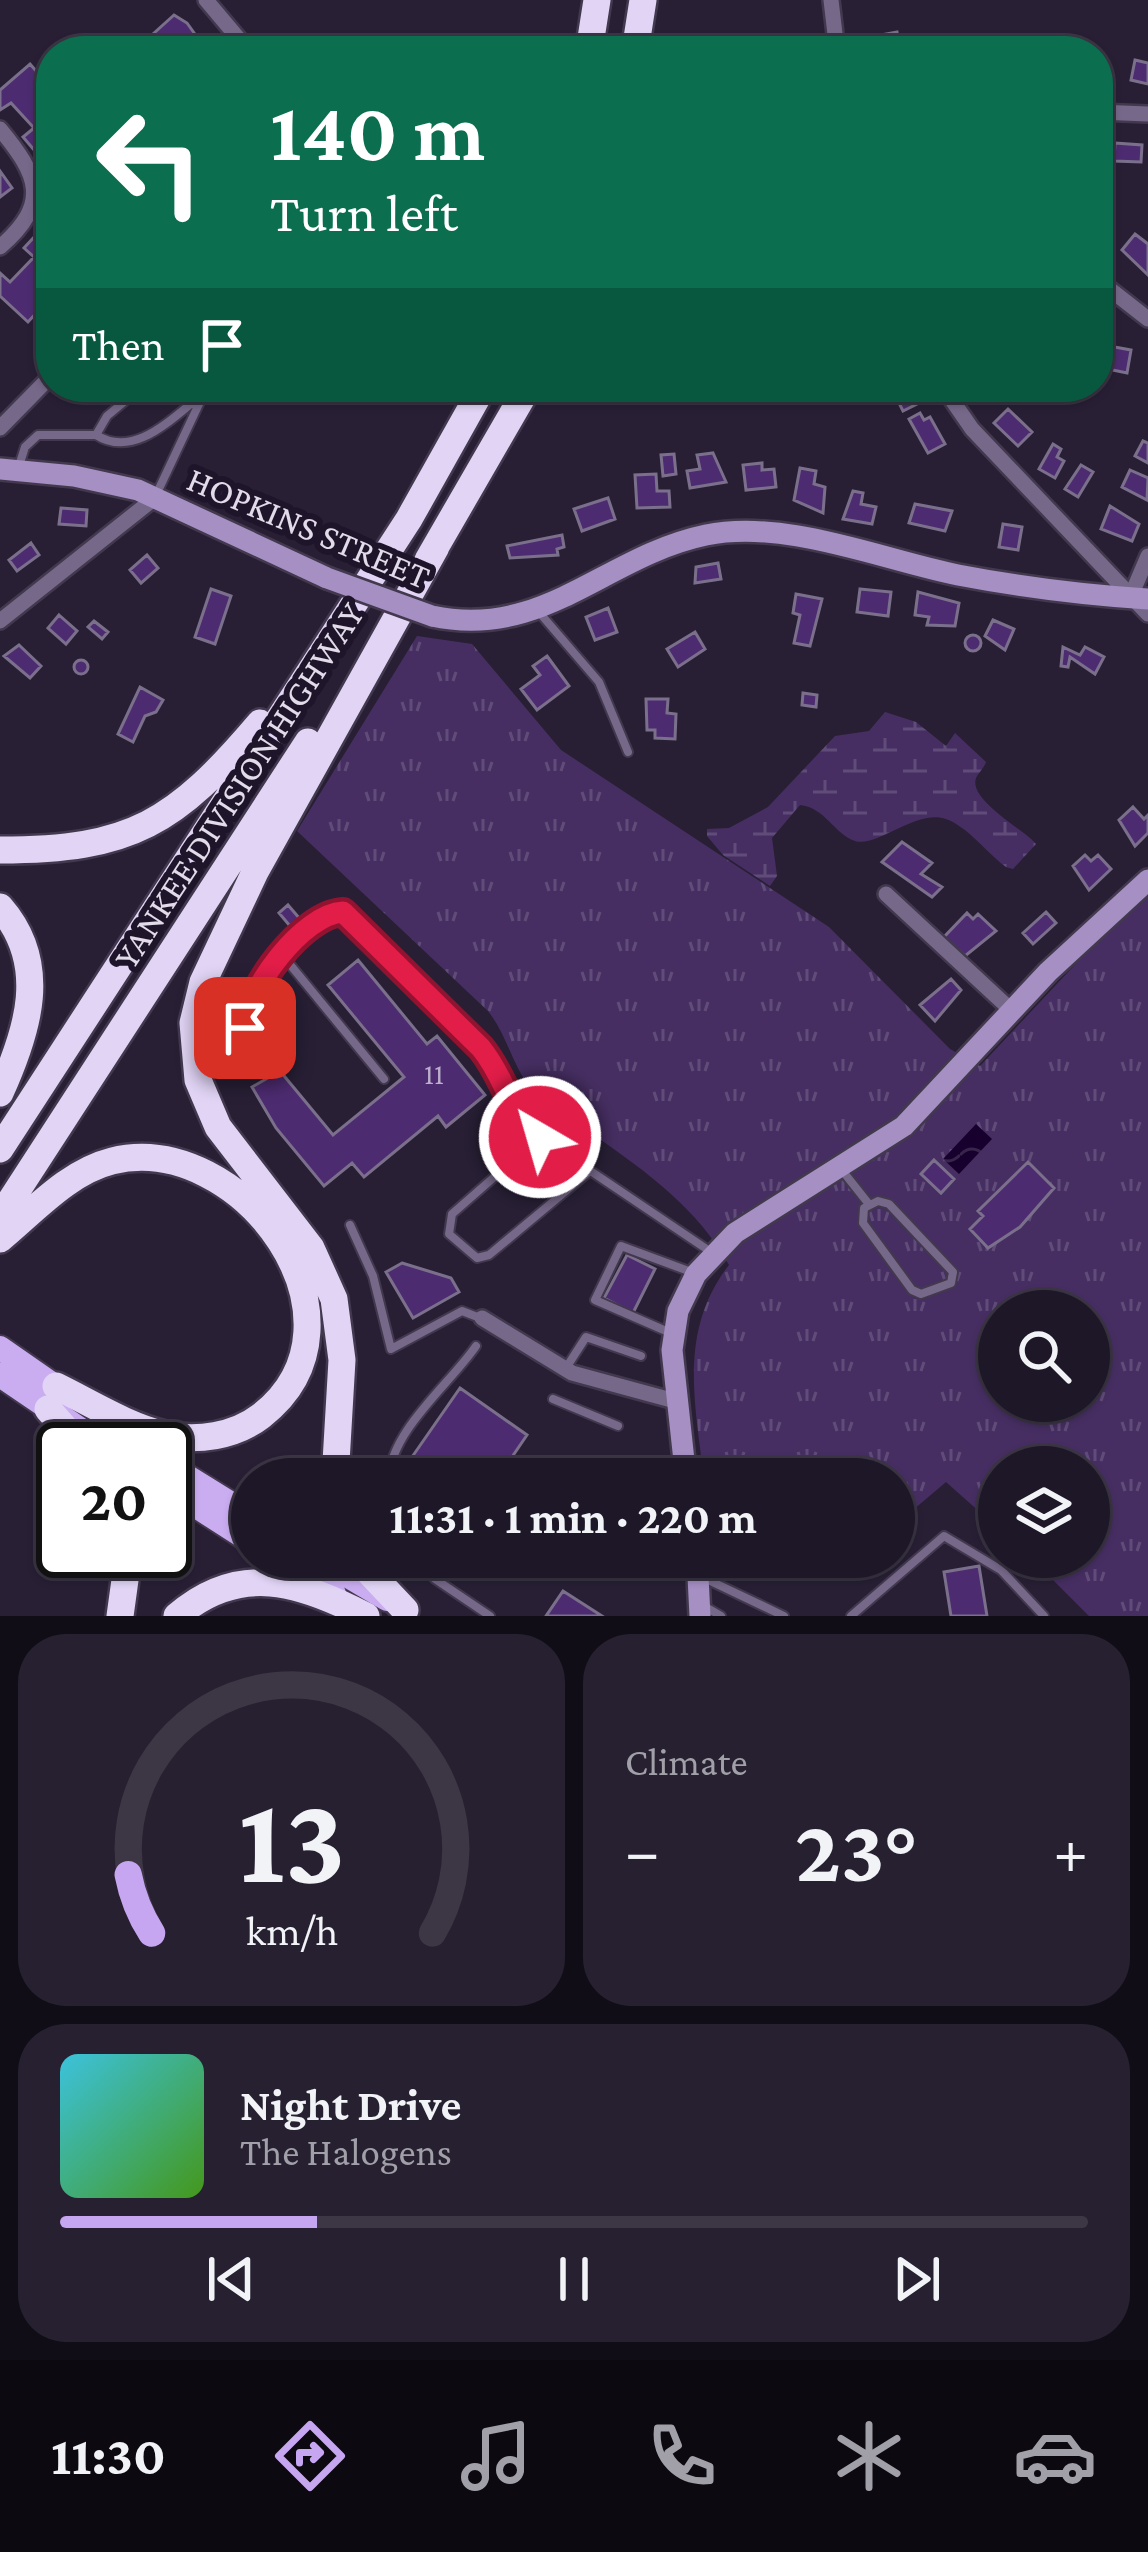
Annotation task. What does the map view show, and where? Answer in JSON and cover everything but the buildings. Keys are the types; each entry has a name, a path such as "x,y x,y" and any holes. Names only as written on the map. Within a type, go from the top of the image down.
{"highway":[{"path":"591,36 597,0"},
{"path":"637,36 643,0"},
{"name":"YANKEE DIVISION HIGHWAY","path":"0,1149 395,542 474,402"},
{"name":"YANKEE DIVISION HIGHWAY","path":"0,1217 436,547 519,402"},
{"path":"0,850 101,844 146,827 183,802 265,718 395,542"},
{"path":"336,1458 342,1360 334,1299 311,1248 218,1127 198,1080 193,1023 203,982 255,872 436,547"},
{"path":"0,907 21,938 31,984 21,1045 0,1093"},
{"path":"0,1239 89,1169 128,1158 171,1158 214,1174 237,1191 267,1223 301,1283 308,1321 297,1372 274,1404 234,1431 166,1435 52,1398"},
{"path":"52,1398 67,1422"},
{"path":"120,1616 125,1578"},
{"path":"376,1578 410,1613"},
{"path":"177,1616 219,1589 268,1580 318,1591 367,1616"}],"main road":[{"name":"HOPKINS STREET","path":"9,470 95,479 156,497 327,578 432,616 487,622 537,610 681,543 729,533 803,540 1056,593 1139,598"},
{"path":"683,1458 675,1401 674,1334 696,1274 712,1253 772,1208 904,1126 1011,1010 1145,889"},
{"path":"0,1348 79,1422"},
{"path":"0,1375 96,1422"},
{"path":"192,1480 231,1504"},
{"path":"192,1503 231,1528"},
{"path":"308,1578 367,1616"},
{"path":"351,1578 410,1613"},
{"path":"700,1578 707,1612"}],"street":[{"path":"206,0 236,36"},
{"path":"831,0 835,36"},
{"path":"1113,113 1148,114"},
{"path":"0,129 26,160 34,190 28,216 0,247"},
{"path":"1115,293 1148,319"},
{"path":"0,428 36,391"},
{"path":"953,402 972,429 1139,598 1148,614"},
{"path":"0,621 156,497"},
{"path":"1139,598 1148,556"},
{"path":"886,894 1011,1010"},
{"path":"482,1318 565,1370 675,1401"}],"lane":[{"path":"96,434 106,416 123,402"},
{"path":"9,470 38,435 96,434 111,444 128,444 166,424 193,402"},
{"path":"156,497 196,402"},
{"path":"537,610 599,682 628,752"},
{"path":"259,1071 245,1028 247,1006 260,978 323,917 343,912 481,1048 498,1073 511,1108 540,1137 712,1253"},
{"path":"283,956 384,1079"},
{"path":"540,1137 452,1214 449,1234 468,1255 483,1258 498,1250 590,1171"},
{"path":"840,1168 868,1204"},
{"path":"868,1204 889,1204 952,1270 952,1282 923,1293 912,1291 863,1222 868,1204"},
{"path":"350,1225 373,1276 392,1349 462,1311 482,1318"},
{"path":"674,1334 595,1300 621,1246 696,1274"},
{"path":"565,1370 586,1337 641,1356"},
{"path":"392,1458 476,1346"},
{"path":"554,1399 618,1426"},
{"path":"850,1616 944,1536 1001,1570 1044,1616"},
{"path":"434,1578 490,1616"},
{"path":"719,1578 784,1616"}],"green space":[{"path":"417,636 472,644 561,750 829,927 950,1049 980,1066 1084,955 1148,897 1148,1616 1089,1616 1051,1578 1110,1578 1110,1446 978,1446 978,1510 946,1482 915,1508 915,1458 701,1458 696,1341 702,1315 729,1265 687,1209 534,1092 488,1011 297,831"},
{"path":"885,712 916,722 946,746 955,733 986,762 976,778 980,796 1036,844 1013,869 962,828 934,817 864,842 841,833 817,811 800,805 772,838 777,876 770,886 723,855 707,836 707,829 729,828 768,807 835,736 869,731"}],"water":[{"path":"976,1124 992,1139 959,1174 943,1159"}],"route":[{"path":"245,1028 249,998 260,978 323,917 343,912 481,1048 493,1062 511,1108 540,1137"}]}
